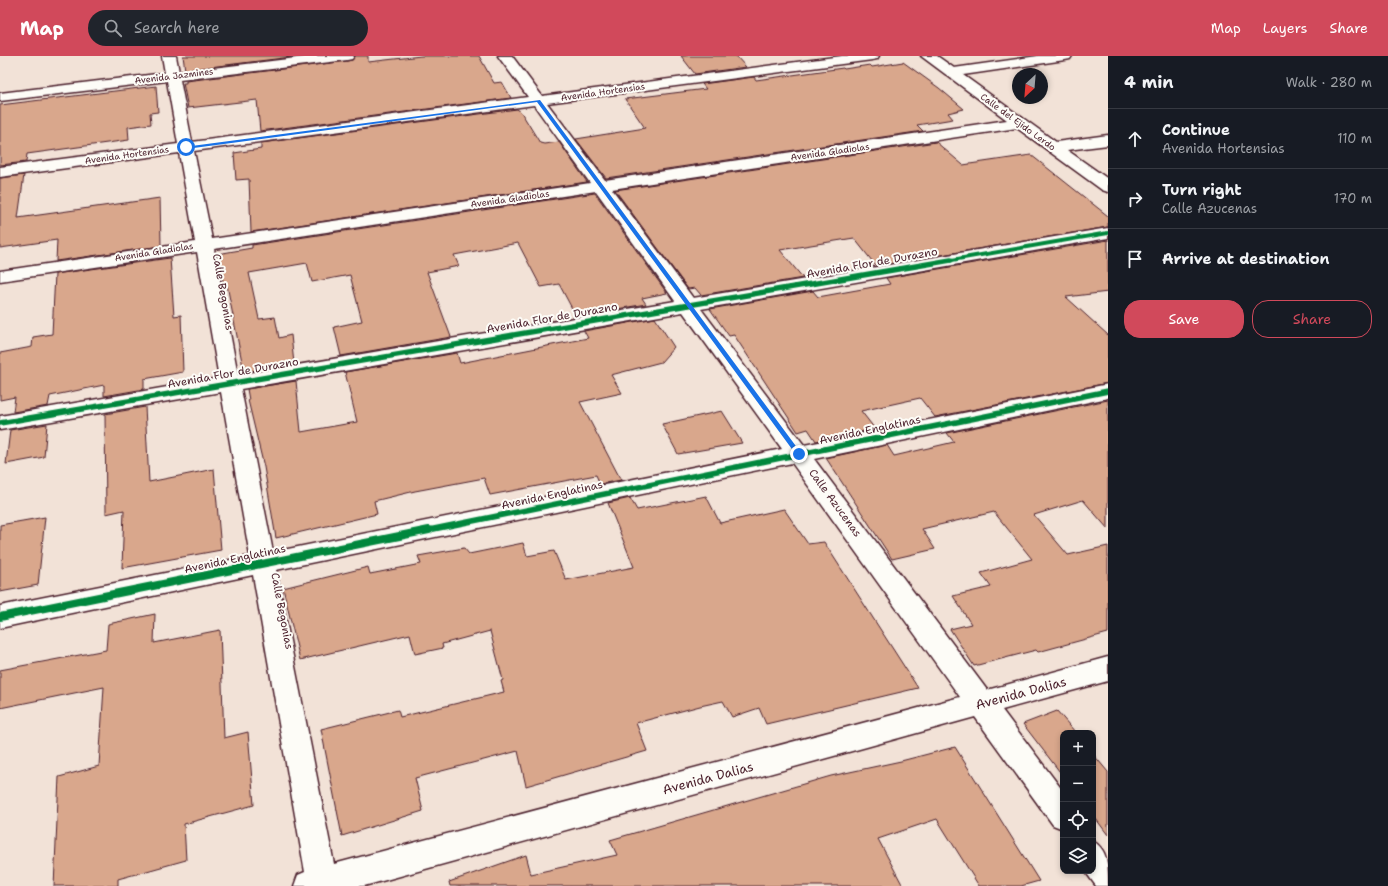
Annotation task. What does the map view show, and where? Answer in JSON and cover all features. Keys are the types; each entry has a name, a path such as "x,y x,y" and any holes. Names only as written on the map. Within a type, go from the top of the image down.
{"street":[{"name":"Calle Begonias","path":"169,56 263,564 317,885"},
{"name":"Avenida Jazmines","path":"0,97 347,56"},
{"name":"Calle Azucenas","path":"506,56 1060,811"},
{"name":"Avenida Hortensias","path":"0,172 872,56"},
{"name":"Calle del Ejido Lerdo","path":"928,56 1108,187"},
{"path":"951,73 1065,56"},
{"name":"Avenida Gladiolas","path":"0,276 1020,123"},
{"path":"1052,147 1108,140"},
{"name":"Avenida Flor de Durazno","path":"0,423 1108,233"},
{"name":"Avenida Englatinas","path":"0,617 1108,391"},
{"name":"Avenida Dalias","path":"317,885 1108,669"},
{"path":"1096,860 1108,877"}],"building":[{"path":"183,56 300,56 185,70"},
{"path":"355,56 368,56 368,62 421,56 479,56 494,83 502,82 511,98 260,131 257,100 188,108 183,83 186,83 186,81 347,61 352,60"},
{"path":"681,56 736,56 746,67 695,74"},
{"path":"903,62 939,88 964,109 948,113 953,119 917,125 923,131 606,178 576,139 645,128 625,99 706,89 702,84 754,77 756,80 843,68 870,65 872,67"},
{"path":"156,86 158,112 150,113 151,124 128,127 129,140 27,154 26,162 0,165 0,105"},
{"path":"517,109 521,112 540,143 544,144 559,142 587,182 251,232 249,179 236,180 234,153 261,149 261,143"},
{"path":"936,142 963,165 1031,155 1108,216 1108,227 876,266 854,238 780,250 803,278 701,295 695,288 688,289 615,190"},
{"path":"24,175 18,218 160,198 161,246 56,261 57,240 0,248 0,178"},
{"path":"595,193 667,293 642,298 646,304 576,316 559,284 541,287 518,243 454,255 459,266 427,272 451,337 341,356 334,327 362,321 350,275 312,282 307,263 249,273 259,319 275,317 279,338 291,335 294,364 244,372 227,285 224,285 217,254 252,248 252,245"},
{"path":"1108,240 1108,292 1066,297 1108,335 1108,383 935,417 920,398 861,411 875,429 816,441 808,429 798,432 734,335 729,336 710,309 813,291 818,297 890,284 886,278"},
{"path":"170,258 174,316 181,315 183,372 144,379 144,389 104,396 104,385 50,396 48,406 13,412 15,397 0,400 0,353 32,347 33,337 52,334 55,274"},
{"path":"655,318 674,347 661,362 611,375 622,393 580,402 621,480 600,484 596,475 490,495 484,478 415,491 374,501 377,514 276,538 264,467 248,400 247,389 296,381 301,432 357,422 345,372 457,353 460,363 588,338 584,331"},
{"path":"1108,400 1108,529 1083,500 1034,515 1068,555 1108,546 1108,633 1038,652 1036,650 974,666 950,629 971,624 953,596 991,587 981,573 1032,559 994,512 922,529 935,549 892,559 826,458 887,445 894,456 954,442 947,433"},
{"path":"145,407 149,482 214,469 221,550 122,568 124,510 106,514 105,414"},
{"path":"722,411 742,443 678,454 662,424"},
{"path":"47,424 44,457 6,464 10,430"},
{"path":"706,496 720,523 784,509 808,544 824,542 918,688 766,724 759,708 732,717 723,701 700,706 636,723 647,751 526,786 518,751 415,778 423,811 342,836 321,729 398,710 400,717 504,692 501,681 503,680 490,631 442,644 443,648 415,654 410,634 300,660 283,588 368,567 370,574 421,564 418,556 464,548 469,554 523,543 527,556 554,551 566,580 634,567 608,503 630,498 637,510"},
{"path":"45,517 38,585 0,592 0,525"},
{"path":"155,614 154,643 220,630 224,738 248,732 254,805 184,824 186,860 118,879 118,886 54,886 59,777 99,766 104,687 0,708 0,670 106,650 108,624"},
{"path":"1057,711 1073,730 1060,730 1060,772 1023,724"},
{"path":"955,747 1039,881 1021,886 979,886 937,819 878,839 903,886 450,886 449,882 526,855 531,874 617,855 610,840 831,776 901,761"},
{"path":"1096,758 1108,772 1108,835 1096,819"}],"cycle path":[{"path":"0,423 1108,233"},
{"path":"0,617 1108,391"}],"route":[{"path":"186,147 538,100 799,454"}]}
